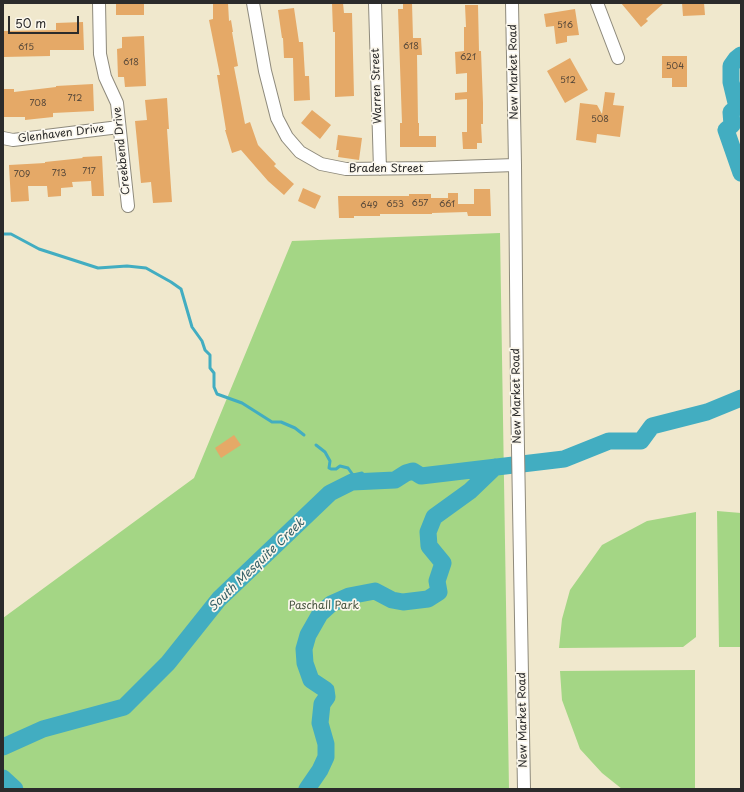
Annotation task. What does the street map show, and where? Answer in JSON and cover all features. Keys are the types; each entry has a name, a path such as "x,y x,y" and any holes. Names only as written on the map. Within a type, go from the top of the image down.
{"street":[{"name":"Creekbend Drive","path":"99,3 100,54 105,77 117,103 128,206"},
{"name":"Braden Street","path":"253,3 265,71 277,118 287,137 300,152 320,164 346,170 515,165"},
{"name":"Warren Street","path":"375,3 380,169"},
{"name":"New Market Road","path":"512,3 524,789"},
{"path":"598,3 618,58"},
{"name":"Glenhaven Drive","path":"3,138 14,140 119,127"}],"green space":[{"name":"Paschall Park","path":"500,233 509,789 3,789 3,618 194,478 292,241"},
{"path":"717,511 741,513 741,647 719,647"},
{"path":"696,512 696,637 683,647 559,648 562,619 570,590 602,545 647,521"},
{"path":"695,670 695,789 622,789 602,773 580,749 562,700 560,671"}],"building":[{"path":"116,3 144,3 144,15 116,15"},
{"path":"213,3 228,3 229,21 231,20 238,66 234,67 245,124 250,122 258,145 276,164 274,166 294,184 284,195 268,181 241,150 232,153 225,130 217,75 220,75 209,20 213,19"},
{"path":"332,3 343,3 344,13 352,13 354,96 335,97 335,32 333,32"},
{"path":"403,3 412,3 413,38 421,38 422,55 417,55 419,136 436,136 436,147 400,147 400,123 402,123 398,9 403,9"},
{"path":"621,3 664,3 646,19 648,21 641,27"},
{"path":"682,3 704,3 705,15 683,16"},
{"path":"465,5 478,5 483,124 481,124 482,143 477,143 477,149 463,149 462,132 467,132 467,99 455,100 455,93 467,92 467,73 456,74 455,52 464,51 464,27 466,27"},
{"path":"294,8 299,42 303,42 305,76 309,76 310,100 294,101 293,58 284,58 283,38 278,10"},
{"path":"575,9 579,35 567,36 567,42 556,44 554,26 546,27 544,14"},
{"path":"83,22 84,50 50,50 50,56 3,57 3,31 56,30 56,23"},
{"path":"144,36 146,86 125,87 124,77 118,77 117,49 122,48 122,37"},
{"path":"662,56 687,56 687,87 672,87 672,78 662,78"},
{"path":"570,58 588,90 565,103 547,71"},
{"path":"93,84 94,111 53,113 53,117 25,120 25,117 3,117 3,89 14,89 14,92 56,86"},
{"path":"605,92 615,93 613,105 624,106 620,137 597,134 596,143 576,140 580,103 597,105 602,114"},
{"path":"167,98 169,129 167,129 172,202 153,203 151,182 141,183 135,121 147,120 145,100"},
{"path":"312,110 331,125 320,139 301,123"},
{"path":"338,135 362,138 359,160 338,157 339,150 336,150"},
{"path":"102,156 104,196 92,196 91,181 72,182 73,187 61,188 61,196 48,197 47,186 28,186 29,201 11,202 9,165 45,163 83,158 82,157"},
{"path":"303,188 321,196 315,209 298,201"},
{"path":"474,189 490,189 491,216 468,216 467,212 380,214 380,216 354,216 354,218 339,218 338,196 409,196 409,194 431,194 431,198 448,198 448,193 458,193 458,204 474,204"},
{"path":"234,435 241,445 221,458 215,448"}],"waterway":[{"name":"South Mesquite Creek","path":"741,55 731,66 731,82 737,107 731,112 732,125 726,130 741,173"},
{"path":"3,234 11,234 39,249 98,268 127,266 146,268 171,282 181,289 192,327 202,341 205,350 210,355 210,368 214,373 214,387 217,394 242,403 272,422 281,422 295,428 304,435"},
{"name":"South Mesquite Creek","path":"3,747 43,729 124,707 168,663 219,599 330,493 352,482 395,480 406,473 413,471 421,476 564,459 609,441 641,441 652,426 707,412 741,398"},
{"path":"316,445 325,452 330,461 329,468 336,469 340,466 348,468 353,475 362,473 369,481"},
{"name":"South Mesquite Creek","path":"307,789 320,770 326,757 326,744 320,723 322,704 327,697 326,690 311,680 305,663 304,649 308,635 320,614 331,604 349,596 375,591 392,600 403,602 428,599 439,592 437,581 443,563 429,546 428,532 434,517 470,491 495,467"},
{"name":"South Mesquite Creek","path":"3,778 15,789"}]}
